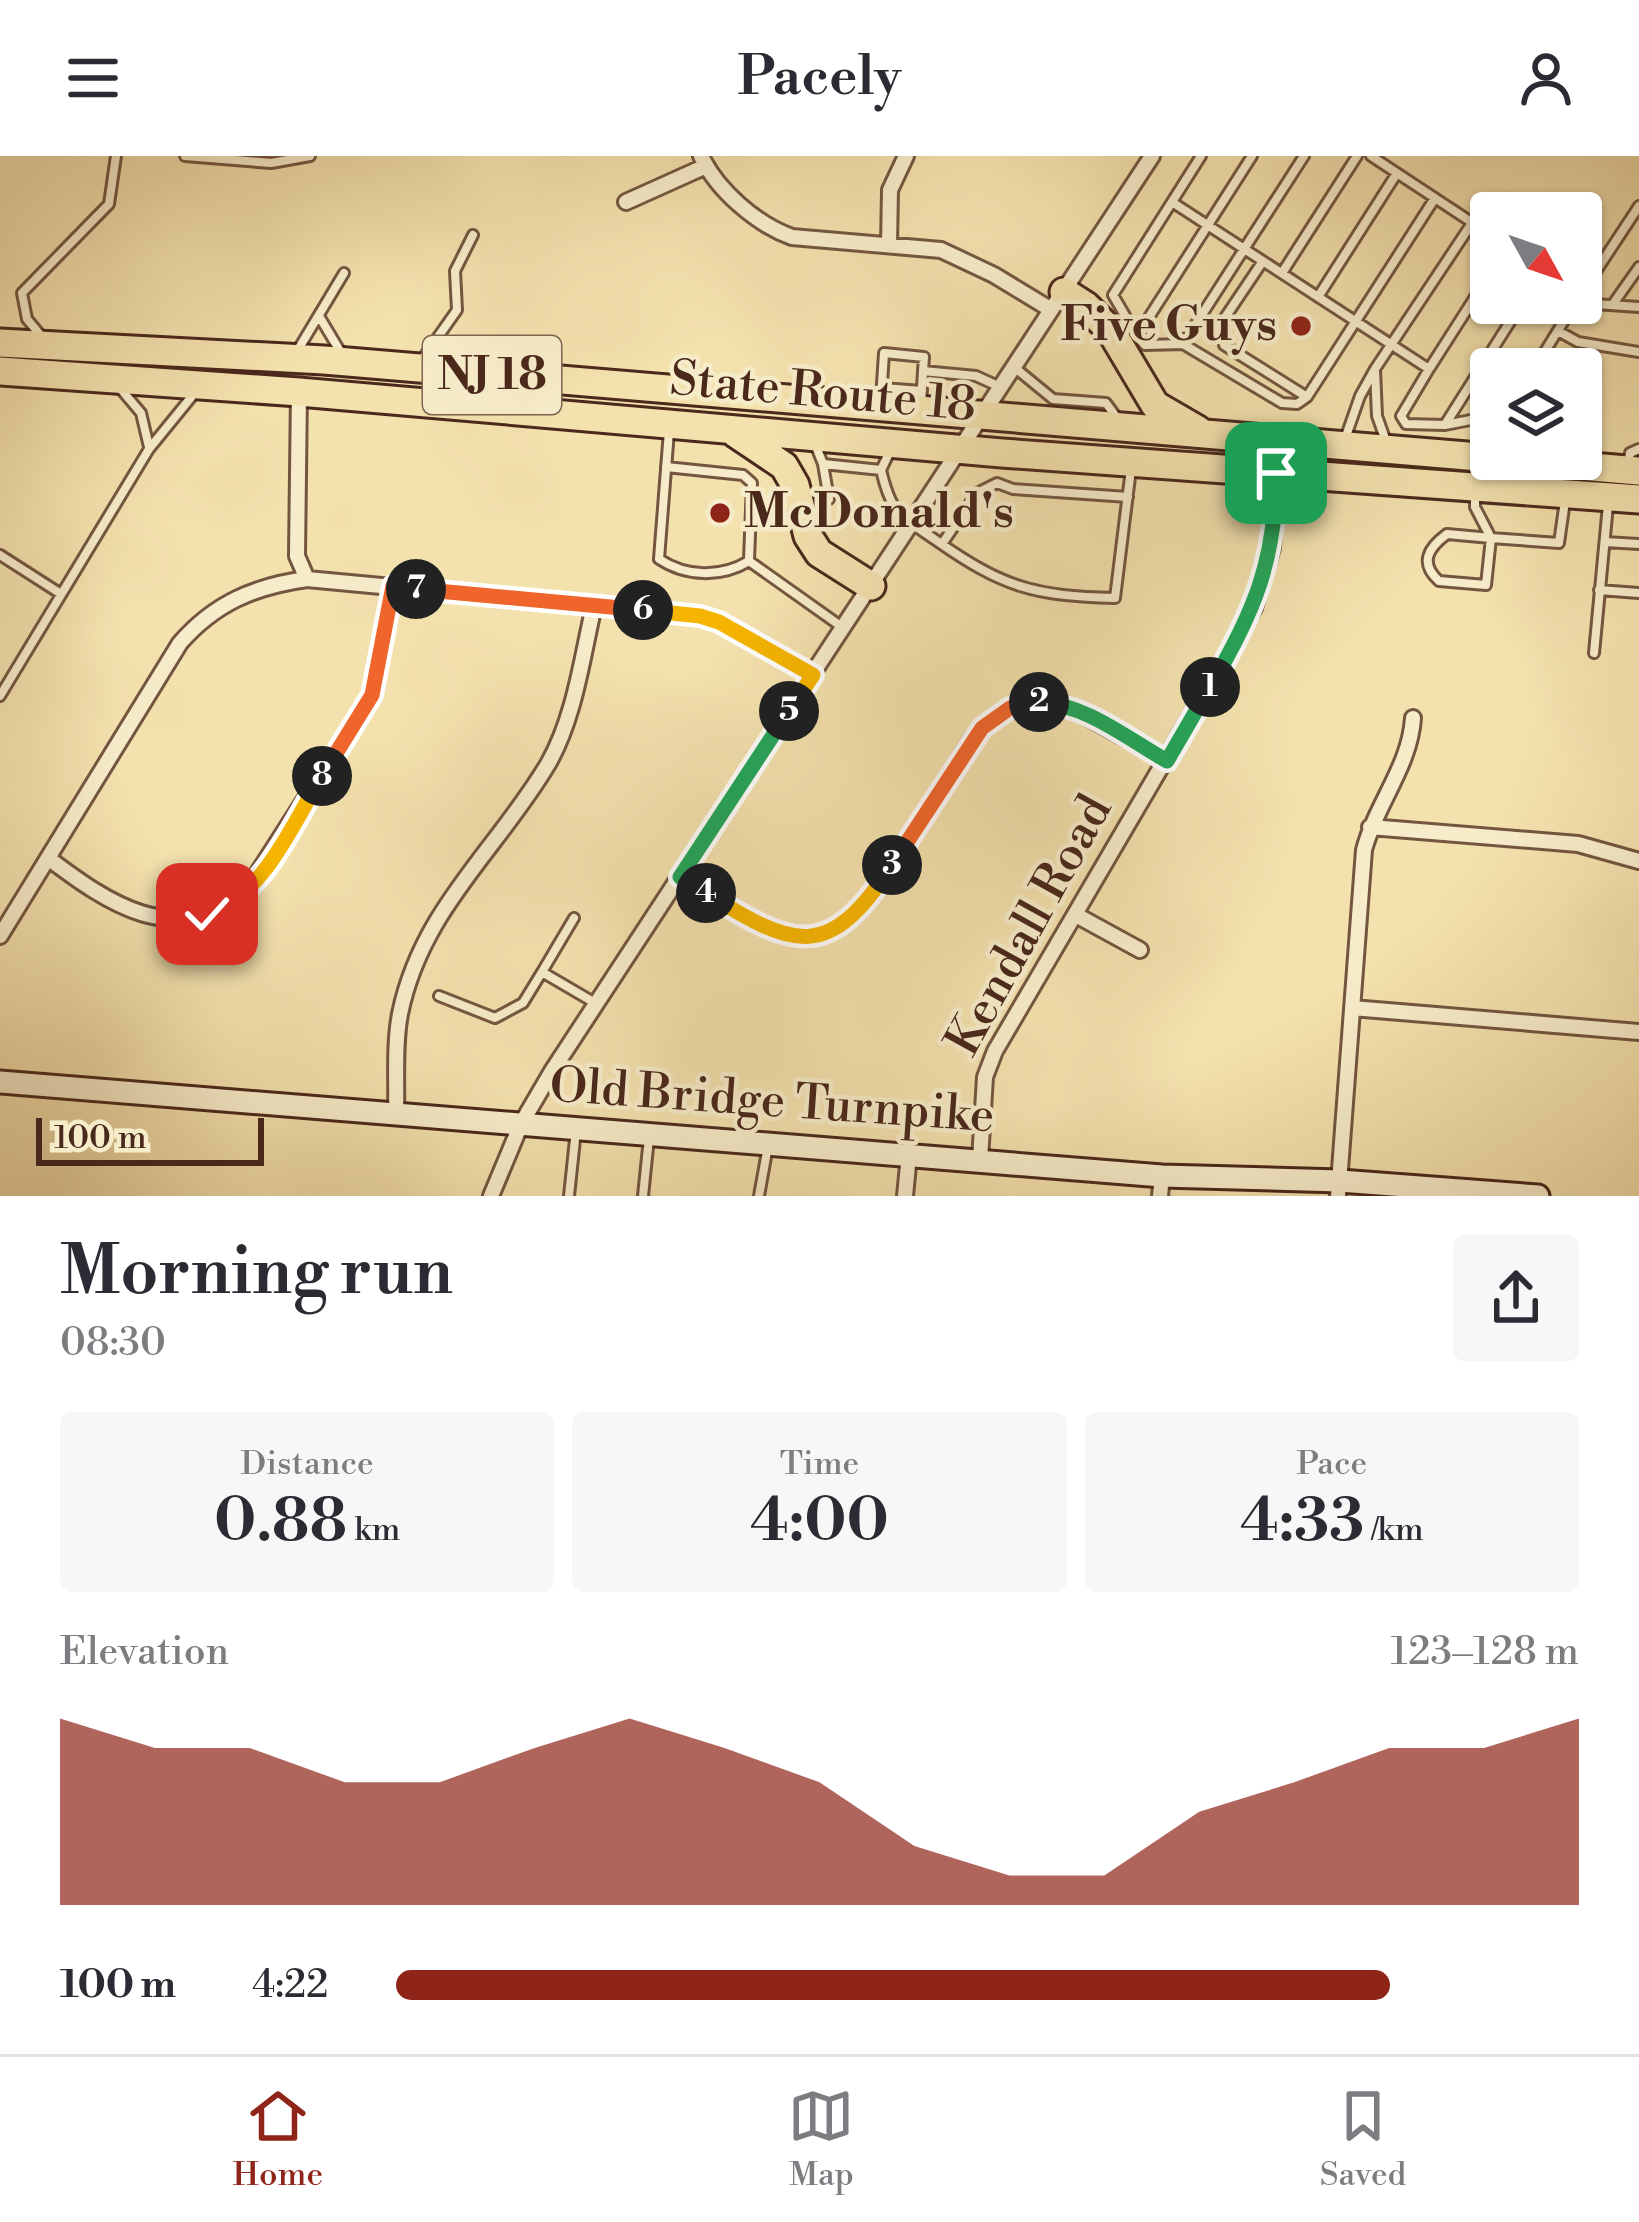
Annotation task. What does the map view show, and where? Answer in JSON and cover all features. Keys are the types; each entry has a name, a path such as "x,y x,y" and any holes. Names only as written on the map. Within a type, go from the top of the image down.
{"highway":[{"path":"1057,301 1086,306 1111,332 1155,405 1207,435"},
{"name":"State Route 18","path":"0,343 921,401 983,417 1044,410 1126,428 1470,455"},
{"name":"State Route 18","path":"0,371 1002,453 1639,499"},
{"path":"731,431 784,466 795,484 808,536 819,553 871,586"},
{"name":"State Route 18","path":"1602,458 1636,459"}],"street":[{"path":"889,244 890,190 906,156"},
{"path":"491,1196 521,1124 596,1004 1152,156"},
{"path":"626,202 704,161 743,206 772,230 792,237 889,244 954,255 1057,301"},
{"path":"299,392 297,556 307,579"},
{"name":"Kendall Road","path":"980,1160 985,1077 995,1051 1254,608 1272,548 1276,473"},
{"path":"0,936 172,654 219,608 250,591 307,579 700,616 739,632 813,675"},
{"path":"48,858 99,897 134,913 161,919 226,908 260,876 372,695 393,586"},
{"path":"396,1114 399,1016 413,970 436,916 549,761 571,705 594,606"},
{"path":"680,877 767,931 801,937 835,929 872,896 982,728 1026,703 1064,704 1167,761"},
{"path":"1339,1189 1364,850 1370,826 1407,754 1413,718"},
{"path":"1370,826 1578,844 1639,861"},
{"path":"1076,915 1140,950"},
{"path":"1352,1008 1639,1032"},
{"name":"Old Bridge Turnpike","path":"0,1082 980,1160 1161,1186 1538,1196"},
{"path":"905,1196 909,1155"}],"lane":[{"path":"65,347 39,335 27,319 22,292 109,204 116,156"},
{"path":"185,156 271,163 310,156"},
{"path":"1201,156 1113,295 1144,345 1183,344 1282,403 1297,404 1307,397 1435,198"},
{"path":"1138,336 1252,156"},
{"path":"1183,344 1304,156"},
{"path":"1282,273 1357,156"},
{"path":"1371,156 1470,222"},
{"path":"1318,297 1397,173"},
{"path":"1172,202 1429,369"},
{"path":"1602,262 1639,206"},
{"path":"1342,446 1375,369 1470,226"},
{"path":"414,368 433,349 457,310 455,271 473,235"},
{"path":"1263,261 1224,319 1224,345 1307,397"},
{"path":"1612,305 1639,267"},
{"path":"292,359 344,273"},
{"path":"1602,304 1639,308"},
{"path":"1470,305 1401,416 1406,424 1470,420"},
{"path":"319,316 346,362"},
{"path":"1444,424 1508,324"},
{"path":"1547,348 1562,324"},
{"path":"1558,331 1578,342 1639,352"},
{"path":"881,398 884,353 924,357 921,401"},
{"path":"1014,367 1044,410 1106,403 1126,428"},
{"path":"1375,369 1377,416 1389,451"},
{"path":"923,370 976,376 1001,388"},
{"path":"113,380 141,413 149,449"},
{"path":"0,696 149,449 188,398 204,387"},
{"path":"669,425 659,559 671,567 705,574 732,572 748,561"},
{"path":"1636,459 1639,436"},
{"path":"812,437 829,500"},
{"path":"894,444 881,470 893,509 978,570 1016,588 1059,596 1115,598 1132,462"},
{"path":"997,483 1002,453"},
{"path":"823,464 881,470"},
{"path":"666,467 743,475 752,483 748,561"},
{"path":"997,483 1013,490 1128,497"},
{"path":"942,544 977,493 997,483"},
{"path":"1475,488 1475,507 1491,538 1486,585 1439,581 1430,573 1427,554 1447,534 1491,538 1559,543 1566,494"},
{"path":"1594,652 1608,497"},
{"path":"1605,542 1639,544"},
{"path":"0,555 61,594"},
{"path":"748,561 844,628"},
{"path":"1599,590 1639,593"},
{"path":"440,996 494,1018 523,1003 574,918"},
{"path":"542,972 596,1004"},
{"path":"569,1196 576,1129"},
{"path":"643,1196 650,1135"},
{"path":"759,1196 769,1144"}],"place":[{"name":"Five Guys","path":"1301,326"},
{"name":"McDonald's","path":"720,513"}],"route":[{"path":"207,914 226,908 260,876 372,695 393,586 700,616 739,632 813,675 680,877 767,931 801,937 835,929 872,896 971,741 1010,708 1043,701 1064,704 1167,761 1254,608 1272,548 1276,473"}]}
